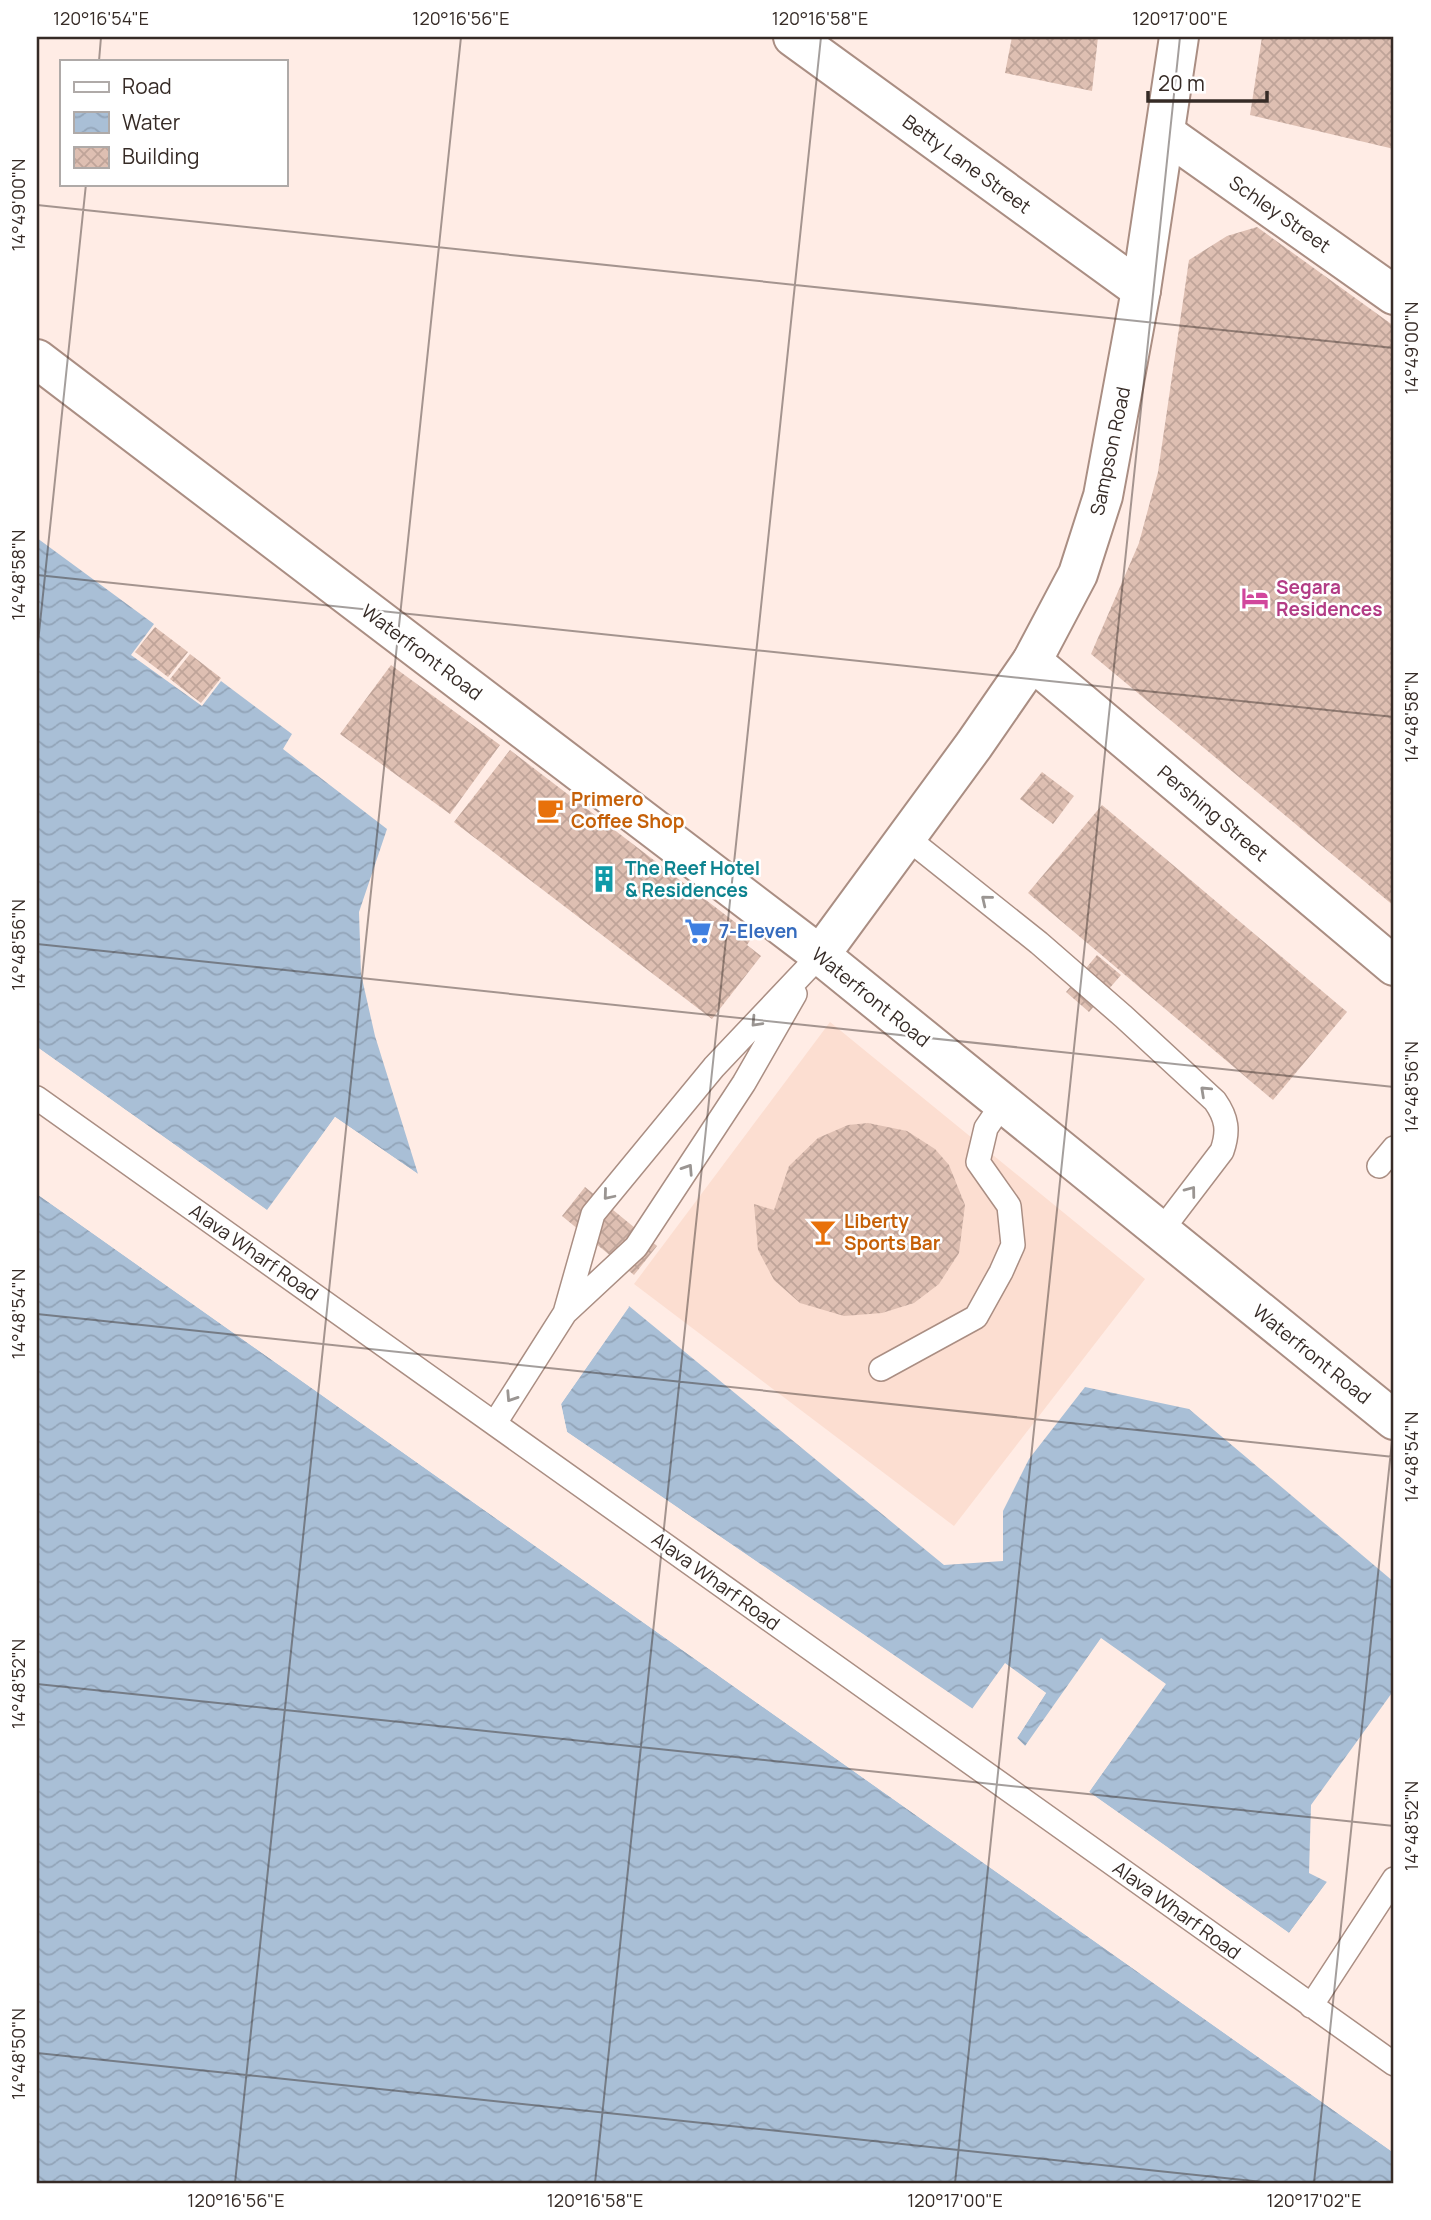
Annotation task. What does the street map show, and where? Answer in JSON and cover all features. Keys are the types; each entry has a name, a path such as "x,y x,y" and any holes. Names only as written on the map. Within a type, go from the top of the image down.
{"main road":[{"name":"Betty Lane Street","path":"793,37 1141,290"},
{"name":"Sampson Road","path":"817,958 1032,661 1078,574 1103,496 1141,290 1179,37"},
{"name":"Schley Street","path":"1166,133 1394,295"},
{"name":"Waterfront Road","path":"37,359 1003,1103 1394,1420"},
{"name":"Pershing Street","path":"1032,661 1394,966"}],"lane":[{"path":"906,837 1040,943 1215,1101 1224,1113 1227,1125 1222,1150 1161,1231"},
{"path":"565,1313 593,1214 715,1067 817,958"},
{"path":"495,1423 565,1313 636,1247 744,1083 817,958"},
{"name":"Alava Wharf Road","path":"37,1098 1394,2064"},
{"path":"881,1369 976,1317 1001,1272 1013,1245 1009,1206 978,1161 986,1128 1003,1103"},
{"path":"1311,2006 1394,1879"}],"shaded area":[{"path":"830,1022 1145,1279 954,1526 634,1284"}],"water":[{"path":"37,538 154,624 131,655 202,706 221,681 292,734 283,749 387,829 359,912 361,974 375,1036 418,1174 335,1117 268,1211 37,1047"},
{"path":"37,1194 1394,2153 1394,2183 37,2183"},
{"path":"629,1306 944,1565 1003,1561 1003,1511 1029,1459 1085,1387 1189,1409 1394,1582 1394,1690 1311,1805 1309,1873 1327,1882 1289,1933 1089,1792 1165,1684 1101,1639 1026,1747 1017,1738 1046,1693 1005,1664 973,1709 567,1432 561,1404"}],"pier":[{"path":"37,1047 267,1210 335,1117 418,1174 416,1177 336,1121 270,1213 266,1214 37,1051"},
{"path":"37,1190 1394,2148 1394,2153 37,1194"},
{"path":"626,1304 629,1307 561,1404 567,1432 972,1709 1005,1663 1046,1693 1017,1738 1025,1746 1101,1638 1166,1684 1089,1792 1289,1933 1327,1882 1330,1884 1291,1935 1287,1936 1086,1794 1086,1790 1161,1684 1102,1643 1028,1749 1024,1750 1013,1737 1041,1694 1005,1668 975,1711 971,1712 565,1434 558,1402"}],"building":[{"path":"1012,37 1098,37 1092,91 1005,73"},
{"path":"1262,37 1394,37 1394,149 1250,115"},
{"name":"Segara Residences","path":"1257,227 1394,326 1394,906 1091,654 1139,543 1158,472 1189,260 1227,236"},
{"path":"155,627 188,652 168,677 135,652"},
{"path":"190,654 221,678 201,703 170,679"},
{"path":"391,665 500,745 450,814 340,734"},
{"name":"The Reef Hotel & Residences","path":"510,750 753,936 747,945 761,956 712,1019 454,822"},
{"path":"1042,772 1074,796 1053,824 1020,799"},
{"path":"1102,805 1347,1012 1273,1100 1028,893"},
{"path":"1097,955 1121,975 1089,1012 1066,992"},
{"path":"868,1123 907,1131 935,1149 949,1165 965,1205 959,1253 939,1284 914,1303 882,1313 844,1316 800,1303 774,1280 758,1250 754,1204 774,1210 789,1166 818,1138 848,1125"},
{"path":"585,1187 657,1246 634,1275 562,1216"}],"place":[{"name":"Segara Residences","path":"1255,598"},
{"name":"Primero Coffee Shop","path":"550,810"},
{"name":"The Reef Hotel & Residences","path":"604,879"},
{"name":"7-Eleven","path":"698,931"},
{"name":"Liberty Sports Bar","path":"823,1232"}]}
